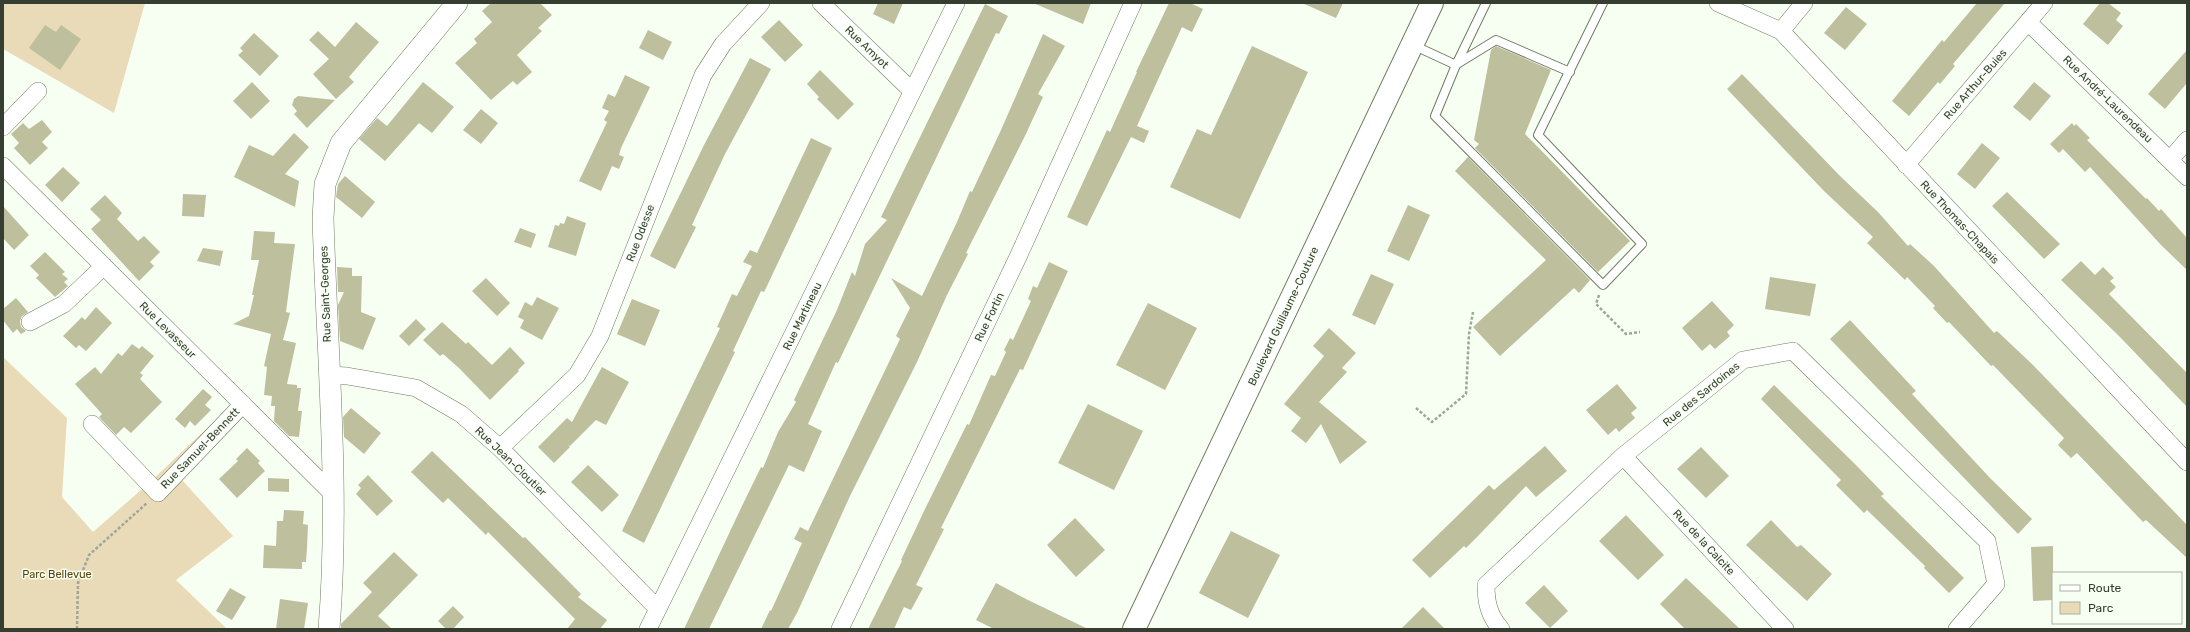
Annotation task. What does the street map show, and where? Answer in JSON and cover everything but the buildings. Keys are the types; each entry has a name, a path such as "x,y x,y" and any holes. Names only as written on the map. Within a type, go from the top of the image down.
{"main road":[{"name":"Boulevard Guillaume-Couture","path":"1134,629 1432,3"}],"street":[{"name":"Rue Saint-Georges","path":"329,629 332,589 332,493 323,218 325,184 341,144 457,3"},
{"name":"Rue Odesse","path":"500,448 577,375 600,336 702,75 723,44 761,3"},
{"name":"Rue Amyot","path":"821,3 912,91"},
{"name":"Rue Martineau","path":"648,629 956,3"},
{"name":"Rue Fortin","path":"840,629 1018,257 1133,3"},
{"name":"Rue Thomas-Chapais","path":"1718,3 1781,31 2187,462"},
{"path":"1781,31 1804,3"},
{"name":"Rue Arthur-Buies","path":"1906,165 2044,3"},
{"name":"Rue André-Laurendeau","path":"2028,22 2187,177"},
{"path":"3,127 38,91"},
{"path":"2170,160 2187,140"},
{"name":"Rue Levasseur","path":"3,166 332,493"},
{"path":"30,322 64,304 104,266"},
{"name":"Rue des Sardoines","path":"1501,629 1494,622 1486,601 1486,585 1623,456 1743,360 1793,351 1987,541 1996,584 1957,629"},
{"name":"Rue Jean-Cloutier","path":"329,375 347,376 416,388 461,414 500,448 658,609"},
{"name":"Rue Samuel-Bennett","path":"92,424 158,493 243,404"},
{"name":"Rue de la Calcite","path":"1623,456 1785,629"}],"lane":[{"path":"1486,3 1456,65 1435,116 1603,285 1642,244 1538,135 1603,3"},
{"path":"1456,65 1496,40 1570,72"},
{"path":"1412,44 1456,65"}],"path":[{"path":"1603,285 1596,304 1626,334 1640,332"},
{"path":"1416,408 1432,422 1466,394 1469,334 1473,312"},
{"path":"77,629 78,583 89,555 158,493"}],"green space":[{"path":"3,3 145,3 114,113 3,49"},
{"name":"Parc Bellevue","path":"3,357 67,418 62,497 93,532 149,483 238,399 249,411 182,480 233,536 176,580 227,629 3,629"}]}
